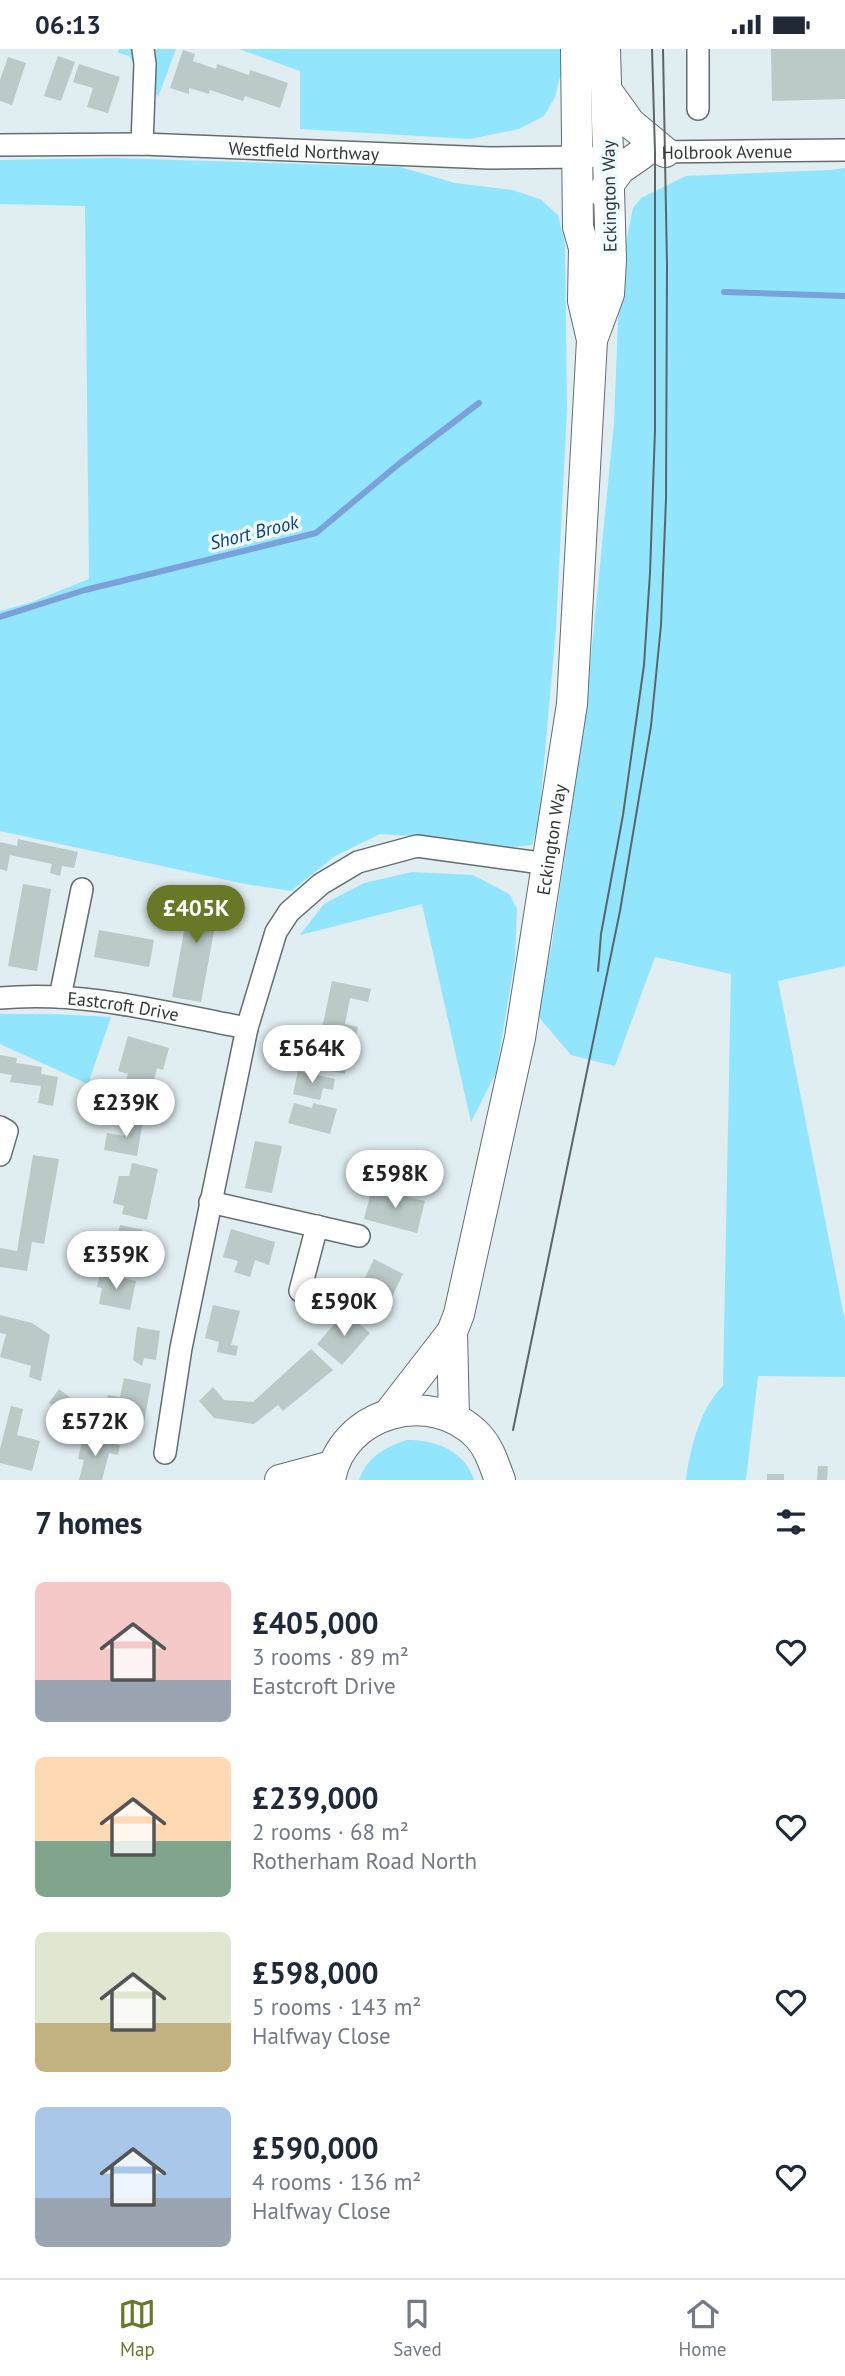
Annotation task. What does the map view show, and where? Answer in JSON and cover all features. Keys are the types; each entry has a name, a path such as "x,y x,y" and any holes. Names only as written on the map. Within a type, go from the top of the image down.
{"main road":[{"name":"Eckington Way","path":"454,1418 452,1332 473,1257 516,1062 572,704 592,340 583,301 584,249 578,227 576,49"},
{"name":"Eckington Way","path":"592,340 609,294 611,260 605,49"},
{"path":"584,249 588,227 608,169 654,153 607,90"},
{"name":"Eckington Way","path":"390,1412 452,1332"},
{"name":"Eckington Way","path":"331,1473 345,1443 376,1418 390,1412 423,1409 454,1418 477,1436 489,1450 500,1480"},
{"path":"280,1480 331,1473"}],"street":[{"path":"142,144 145,64 143,49"},
{"path":"698,49 698,109"},
{"name":"Westfield Northway","path":"0,145 142,144 490,158 576,158 608,169"},
{"name":"Holbrook Avenue","path":"654,153 845,150"},
{"path":"165,1453 181,1348 247,1028 276,932 289,912 321,884 358,862 418,846 548,864"},
{"path":"60,997 82,890"},
{"name":"Eastcroft Drive","path":"0,998 60,997 126,1005 247,1028"},
{"path":"0,1127 6,1131 0,1155"},
{"path":"210,1202 359,1236"},
{"path":"300,1291 317,1226"}],"shaded area":[{"path":"119,49 176,49 158,97 129,56 118,53"},
{"path":"239,49 561,49 561,73 555,97 544,116 519,129 470,139 300,129 300,71"},
{"path":"113,158 400,167 455,183 512,190 540,199 558,215 565,244 567,409 556,628 539,820 532,845 512,847 443,838 380,834 335,856 291,891 245,884 0,831 0,611 32,602 89,579 85,206 0,204 0,160"},
{"path":"845,168 845,966 778,981 845,1321 845,1377 758,1376 746,1480 686,1480 693,1442 702,1417 723,1386 731,974 655,957 615,1066 571,1055 537,1015 552,944 586,708 614,423 620,272 633,208 641,198 686,176"},
{"path":"412,872 473,875 509,894 517,909 515,959 496,1073 471,1122 422,904 300,935 324,904 364,883"},
{"path":"0,1014 111,1017 88,1084 0,1044"},
{"path":"407,1440 428,1442 456,1454 474,1480 359,1480 367,1465 378,1454"}],"building":[{"path":"771,49 845,49 845,99 772,101"},
{"path":"183,50 195,54 193,61 216,69 217,64 249,75 250,70 288,83 280,108 245,96 243,101 210,90 209,94 189,88 189,94 170,88"},
{"path":"58,56 75,62 61,101 44,96"},
{"path":"8,57 26,63 12,105 0,101 0,80"},
{"path":"79,64 120,77 108,113 87,107 93,88 73,82"},
{"path":"18,839 78,852 74,868 62,866 60,876 50,873 52,864 10,855 7,871 0,869 0,842 17,846"},
{"path":"23,884 51,889 37,971 8,966"},
{"path":"192,888 221,893 201,1002 172,997"},
{"path":"99,930 154,940 149,967 94,957"},
{"path":"332,981 371,989 368,1002 350,998 345,1024 358,1027 354,1044 320,1038"},
{"path":"128,1036 169,1048 163,1070 157,1068 154,1080 159,1082 154,1098 124,1089 128,1074 118,1071"},
{"path":"307,1042 358,1052 356,1064 347,1062 345,1074 302,1065"},
{"path":"0,1055 17,1058 16,1063 42,1067 41,1074 58,1077 53,1106 38,1103 41,1086 10,1082 12,1075 0,1073"},
{"path":"298,1071 335,1079 333,1090 323,1088 320,1100 293,1094"},
{"path":"294,1103 312,1108 313,1103 337,1109 330,1134 288,1123"},
{"path":"127,1118 143,1121 137,1156 104,1150 107,1133 124,1136"},
{"path":"255,1141 282,1146 272,1193 245,1188"},
{"path":"33,1155 59,1159 44,1244 32,1242 27,1271 0,1267 0,1248 17,1251"},
{"path":"132,1163 158,1169 147,1220 122,1214 124,1206 113,1203 119,1176 129,1176"},
{"path":"372,1188 425,1201 417,1233 364,1219"},
{"path":"120,1225 143,1230 136,1260 96,1251 99,1238 116,1242"},
{"path":"231,1229 275,1242 269,1265 255,1260 250,1277 234,1272 238,1261 223,1257"},
{"path":"374,1259 403,1274 385,1311 356,1297"},
{"path":"100,1273 136,1281 130,1310 99,1304 102,1288 97,1287"},
{"path":"213,1305 240,1311 231,1345 238,1346 236,1356 217,1352 219,1342 205,1338"},
{"path":"345,1312 370,1333 342,1365 317,1344"},
{"path":"0,1315 32,1323 50,1335 41,1381 29,1377 31,1366 0,1357 6,1334 0,1333"},
{"path":"137,1327 160,1331 156,1360 144,1358 142,1366 133,1360"},
{"path":"311,1349 333,1370 283,1411 278,1405 254,1424 214,1418 199,1401 213,1387 224,1400 253,1402"},
{"path":"124,1378 151,1384 144,1422 116,1417 118,1408 106,1405 108,1395 120,1397"},
{"path":"59,1389 102,1422 91,1436 49,1403"},
{"path":"11,1406 23,1409 17,1435 40,1441 32,1471 0,1463 0,1449"},
{"path":"83,1437 120,1445 118,1455 109,1453 102,1480 79,1480 84,1460 78,1459"},
{"path":"818,1466 828,1466 827,1480 817,1480"},
{"path":"767,1474 784,1474 784,1480 767,1480"}],"waterway":[{"name":"Short Brook","path":"724,292 845,296"},
{"name":"Short Brook","path":"0,617 85,590 316,533 400,463 479,403"}],"tram line":[{"path":"598,971 601,934 623,815 644,665 650,573 655,430 655,152 652,49"},
{"path":"513,1430 620,911 651,726 661,625 666,499 667,265 663,49"}]}
